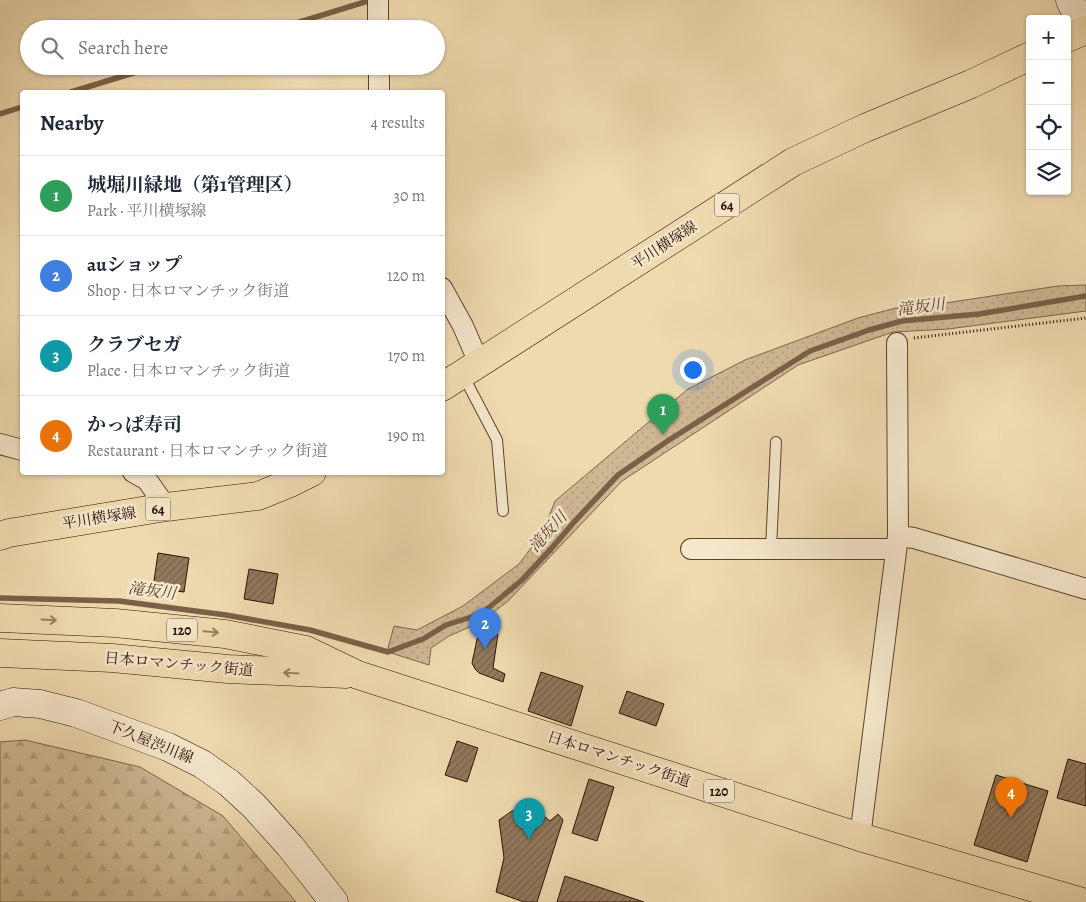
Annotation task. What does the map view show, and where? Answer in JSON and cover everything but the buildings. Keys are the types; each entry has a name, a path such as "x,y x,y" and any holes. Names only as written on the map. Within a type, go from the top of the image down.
{"main road":[{"path":"1070,0 1079,33"},
{"name":"平川横塚線","path":"462,375 793,162 865,128 971,84 1026,58"},
{"name":"平川横塚線","path":"0,536 166,507 258,496 306,475"},
{"name":"日本ロマンチック街道","path":"0,618 115,623 225,634 306,650 358,674 860,837 1082,902"},
{"name":"日本ロマンチック街道","path":"0,653 112,658 228,669 358,674"},
{"name":"下久屋渋川線","path":"0,706 13,702 40,704 76,713 168,747 202,764 229,783 254,806 290,846 334,902"}],"street":[{"path":"378,0 378,20"},
{"path":"379,75 379,90"},
{"path":"445,293 463,326 462,375"},
{"path":"860,837 897,543 897,343"},
{"path":"0,444 20,449"},
{"path":"139,475 147,480 166,507"},
{"path":"691,549 771,549 897,543 914,538 1086,590"}],"lane":[{"path":"462,375 497,440 503,511"},
{"path":"771,549 776,442"}],"path":[{"path":"897,343 916,337 1086,318"}],"green space":[{"path":"1086,285 1086,311 948,329 893,332 798,365 622,481 508,601 481,622 449,636 431,648 429,665 388,652 394,626 417,630 463,606 519,564 543,532 555,501 688,389 745,360 858,318 896,308 912,308 1058,286"},
{"path":"25,740 140,767 223,816 296,902 0,902 0,742"}],"waterway":[{"path":"306,20 371,0"},
{"path":"78,90 127,75"},
{"path":"0,114 20,108"},
{"name":"滝坂川","path":"0,598 119,601 226,615 310,630 388,652 423,639 446,625 481,614 522,580 618,475 669,440 810,351 869,330 902,321 979,314 1086,296"}],"place":[{"name":"城堀川緑地（第1管理区）","path":"663,435"},
{"name":"auショップ","path":"485,649"},
{"name":"かっぱ寿司","path":"1011,818"},
{"name":"クラブセガ","path":"529,839"}]}
